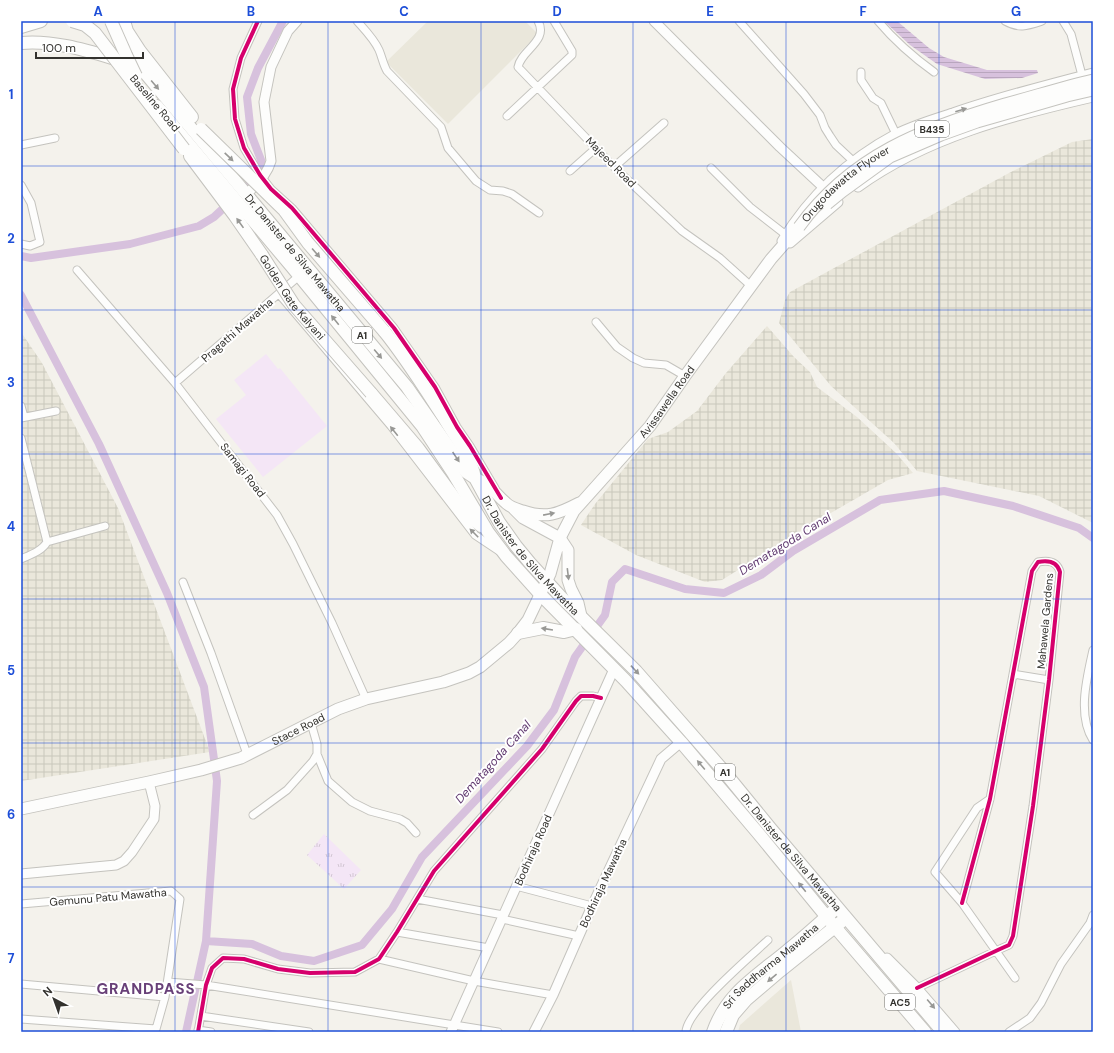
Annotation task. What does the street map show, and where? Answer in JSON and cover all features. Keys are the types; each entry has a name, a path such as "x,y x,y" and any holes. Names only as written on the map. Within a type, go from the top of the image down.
{"highway":[{"path":"21,27 41,21"},
{"path":"72,21 85,25 95,33 184,149"},
{"name":"Baseline Road","path":"85,21 229,182"},
{"name":"Baseline Road","path":"106,21 119,42 229,182"},
{"name":"Golden Gate Kalyani","path":"111,21 140,84 150,101 252,239 294,305 418,448 464,511 488,532"},
{"path":"124,21 127,31 140,51 201,130 284,210 308,243 384,331 417,376 447,424 473,468 474,478"},
{"path":"131,21 140,51"},
{"path":"21,43 40,42 74,47 119,60"},
{"name":"Dr. Danister de Silva Mawatha","path":"229,182 246,194 407,387 466,472 474,478 507,534 522,554 636,671 726,772 846,917"},
{"name":"Dr. Danister de Silva Mawatha","path":"229,182 244,210 422,426 467,494 488,532 506,556 540,594 598,651 681,742 835,927"},
{"path":"518,633 543,628 564,632 577,631"},
{"name":"Sri Saddharma Mawatha","path":"713,1032 724,1008 734,996 800,941 837,907"},
{"name":"Sri Saddharma Mawatha","path":"726,1032 734,1015 746,1000 846,917"},
{"name":"AC5","path":"846,917 943,1032"},
{"name":"AC5","path":"835,927 925,1032"}],"main road":[{"name":"Orugodawatta Flyover","path":"799,227 813,208 840,182 866,162 909,138 974,113 1093,80"},
{"name":"Orugodawatta Flyover","path":"799,227 843,191 890,157 941,135 977,122 1067,96 1091,95"},
{"name":"Avissawella Road","path":"540,594 550,574 560,538 569,520 583,501 650,426 771,259 799,227"},
{"path":"474,478 486,483 508,505 530,514 546,516 558,513 583,501"},
{"path":"514,508 523,518 560,538 568,550 568,580 584,619"},
{"name":"Stace Road","path":"21,809 201,770 236,759 338,709 366,699 443,682 469,673 492,658 518,633 530,615 540,594"}],"street":[{"path":"258,21 240,58 234,89 235,119 244,148 271,189 292,208 394,328 434,387 501,498"},
{"path":"246,194 269,168 271,161 264,102 271,67 288,31 297,21"},
{"path":"357,21 373,41 379,51 382,63 387,71 441,127 448,148 476,181 490,190 503,191 512,194 539,213"},
{"name":"Majeed Road","path":"538,21 540,25 540,35 535,44 521,60 518,67 614,167 682,231 720,258 751,286"},
{"path":"507,116 572,54 572,50 554,21"},
{"path":"654,21 780,147 823,187"},
{"path":"739,21 804,94 820,115 825,128 836,145 853,161"},
{"path":"878,21 892,38 912,56 934,72"},
{"path":"1005,21 1016,27 1026,26 1042,21"},
{"path":"771,259 848,194 896,162 956,136 1091,95 1082,76 1071,34 1064,21"},
{"path":"861,72 861,80 874,98 881,103 896,134"},
{"path":"771,259 800,214 823,187 853,161 896,134 921,123 966,108 1093,73"},
{"path":"614,167 664,123"},
{"path":"21,145 55,138"},
{"path":"570,171 596,148"},
{"path":"711,168 750,207 786,235"},
{"path":"21,185 31,203 40,242 30,246 21,244"},
{"name":"Samagi Road","path":"77,270 175,383 264,497 285,528 332,623 366,699"},
{"name":"Pragathi Mawatha","path":"175,383 299,276"},
{"path":"278,294 391,426 475,535 506,556"},
{"path":"596,322 617,347 633,358 644,363 666,365 685,376"},
{"path":"21,406 22,418 56,411"},
{"path":"21,438 47,542"},
{"path":"21,559 43,547 47,542 105,526"},
{"name":"Mahawela Gardens","path":"917,988 1009,945 1013,936 1033,806 1049,680 1060,572 1058,567 1053,562 1038,562 1032,571 990,799 962,903"},
{"path":"183,582 211,653 247,754"},
{"path":"1093,650 1085,684 1085,722 1093,740"},
{"name":"Bodhiraja Road","path":"452,1029 614,669"},
{"path":"1013,674 1049,680"},
{"path":"211,1032 198,1031 206,985 212,968 223,958 244,960 278,969 310,973 355,972 379,959 434,871 542,749 581,696 601,698"},
{"path":"311,723 316,739 317,754 328,781 352,802 370,811 407,823 416,832"},
{"name":"Bodhiraja Mawatha","path":"534,1032 553,995 592,906 660,759 681,742"},
{"path":"253,815 288,790 313,761 317,754"},
{"path":"21,874 116,865 124,861 146,832 154,818 155,806 149,782"},
{"path":"990,799 977,808 935,872 962,903 1015,978"},
{"path":"516,886 592,906"},
{"name":"Gemunu Patu Mawatha","path":"21,904 171,891 180,899 168,982 156,1030 21,1019"},
{"path":"417,899 502,917 579,936"},
{"path":"1009,1032 1030,1018 1041,1003 1061,964 1090,923 1093,915"},
{"path":"854,927 917,988 955,1032"},
{"path":"397,932 489,948"},
{"path":"686,1032 688,1022 712,992 768,940"},
{"path":"847,940 871,974 917,1032"},
{"path":"379,959 474,981 553,995"},
{"path":"168,982 206,985 452,1029 498,1032"},
{"path":"21,984 165,997"},
{"path":"201,1016 309,1032"}],"shaded area":[{"path":"428,21 525,21 538,34 448,124 386,62"},
{"path":"884,21 897,21 929,48 944,57 987,70 1037,70 1038,73 1022,78 985,79 937,64 910,45"},
{"path":"1093,139 1093,523 1039,496 917,471 894,443 831,386 779,323 785,300 790,292 1009,173 1072,142"},
{"path":"767,326 794,357 810,372 817,387 857,417 896,453 913,473 888,480 810,525 722,580 705,582 636,555 581,525 595,504 648,439 668,432 697,411 726,373"},
{"path":"21,332 42,363 118,508 210,752 21,781"},
{"path":"791,980 801,1032 738,1032 740,1025"}],"green space":[{"path":"266,354 278,369 280,368 327,426 263,477 216,419 246,395 234,380"},
{"path":"324,834 361,870 344,889 307,855"}],"waterway":[{"path":"240,193 262,170 261,160 251,134 247,97 258,68 283,21"},
{"path":"21,256 31,258 130,244 199,226 214,217 230,202"},
{"path":"21,295 99,444 167,593 204,687 217,781 206,941 186,1032"},
{"name":"Dematagoda Canal","path":"206,941 252,944 281,956 314,961 362,945 392,909 422,857 527,746 554,710 575,657 605,615 612,582 625,569 685,589 724,593 761,575 793,551 880,500 944,491 1013,506 1079,528 1093,538"}],"cycle path":[{"path":"258,21 241,58 233,89 235,119 244,148 260,175 271,189 292,208 394,328 435,387 457,427 501,498"},
{"path":"917,988 1009,945 1013,936 1033,806 1049,680 1060,572 1059,568 1052,562 1038,562 1032,571 990,799 962,903"},
{"path":"198,1032 206,985 212,968 223,958 244,959 278,969 310,973 355,972 379,959 434,871 542,749 576,701 581,696 601,698"}],"district":[{"name":"GRANDPASS","path":"146,989"}]}
